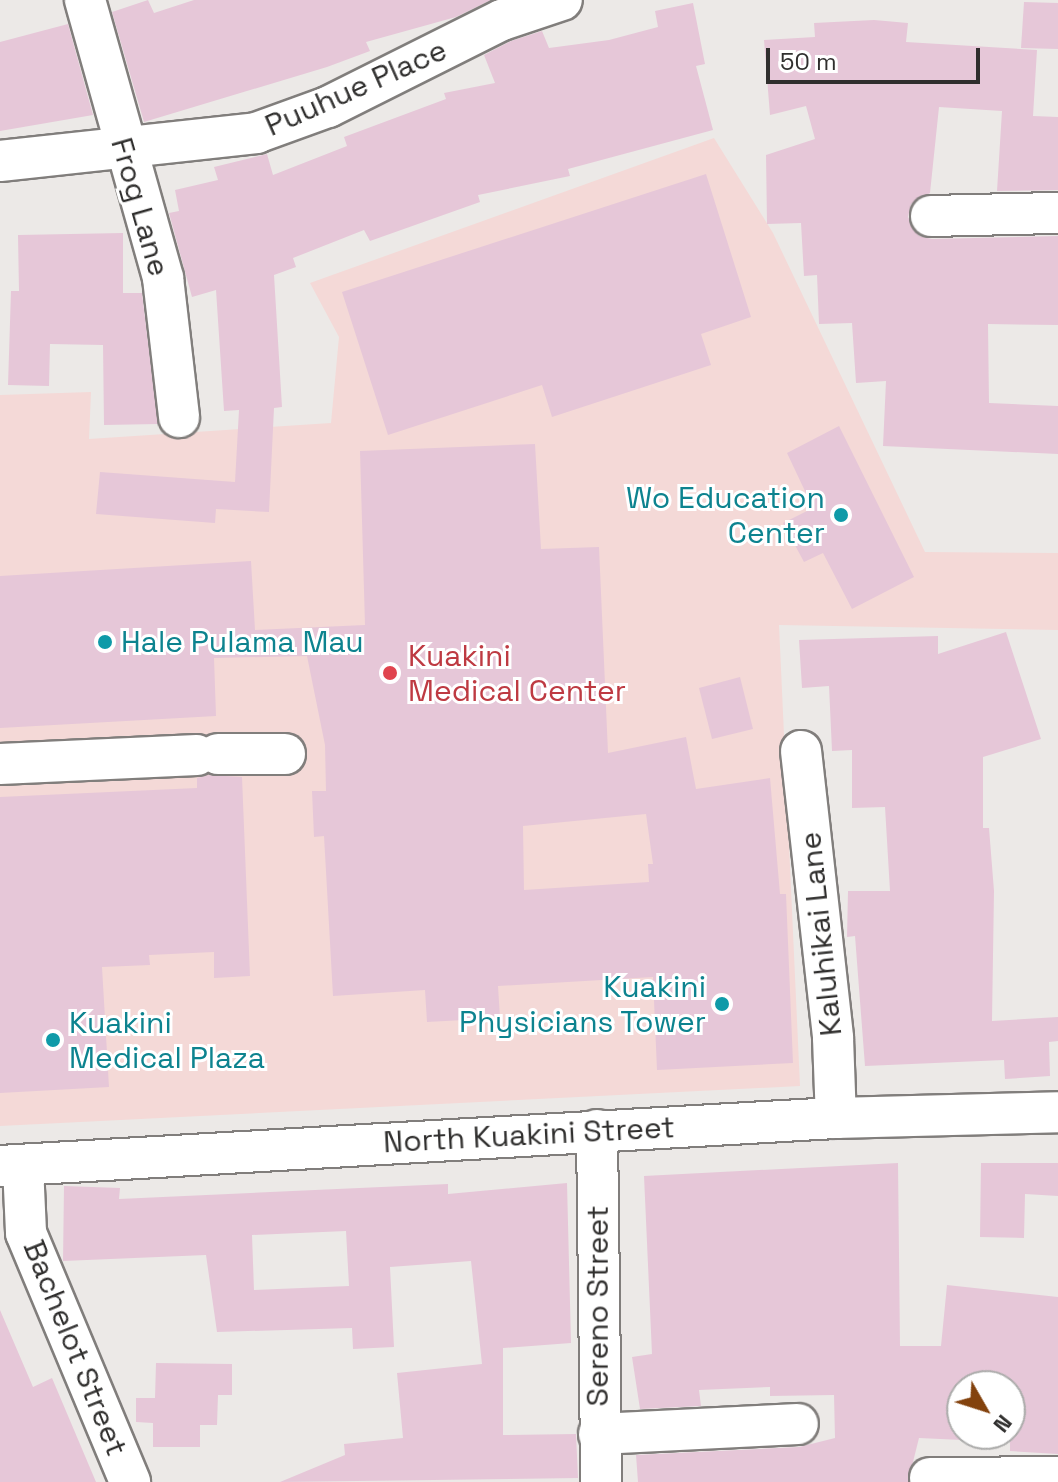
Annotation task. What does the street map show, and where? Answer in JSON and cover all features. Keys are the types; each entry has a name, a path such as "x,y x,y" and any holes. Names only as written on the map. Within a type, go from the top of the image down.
{"street":[{"name":"Frog Lane","path":"85,0 124,152 163,278 179,417"},
{"name":"Puuhue Place","path":"0,161 124,152 256,133 328,107 500,10 562,0"},
{"path":"931,216 1058,213"},
{"name":"Kaluhikai Lane","path":"801,751 833,1038 836,1118"},
{"path":"0,764 285,754"},
{"name":"North Kuakini Street","path":"12,1166 597,1130 836,1118 1058,1112"},
{"name":"Sereno Street","path":"597,1130 601,1482"},
{"name":"Bachelot Street","path":"12,1166 26,1233 130,1482"},
{"path":"599,1434 798,1424"},
{"path":"930,1478 1058,1477"}],"shaded area":[{"name":"Kuakini Medical Center","path":"714,138 773,233 925,552 1058,553 1058,630 779,625 800,1086 0,1126 0,395 91,392 89,439 331,423 339,337 310,283"}],"building":[{"path":"148,0 154,13 194,0 491,0 456,17 366,42 370,51 327,67 144,122 112,12"},
{"path":"1024,2 1058,3 1058,49 1021,48"},
{"path":"693,3 705,64 696,66 713,130 568,169 570,176 478,195 480,202 370,241 364,230 293,258 296,267 274,275 282,407 274,408 269,512 216,509 215,523 96,514 100,472 235,482 239,410 224,411 216,290 192,297 169,213 179,211 175,190 218,180 214,167 267,154 273,175 347,146 344,137 446,99 444,93 495,83 484,55 511,41 542,31 549,48 609,40 658,27 655,11"},
{"path":"874,20 908,23 906,42 1037,50 1033,116 1058,117 1058,190 997,191 1002,111 939,107 930,193 911,204 908,217 919,236 932,239 1058,236 1058,325 988,324 989,403 1058,406 1058,454 883,446 886,381 856,383 852,323 819,324 817,275 804,276 801,223 767,224 766,155 815,139 806,106 770,115 764,40 815,37 814,23"},
{"path":"68,24 93,115 0,131 0,42"},
{"path":"706,174 751,317 701,334 711,365 552,417 542,385 388,435 342,292"},
{"path":"123,233 123,293 142,293 158,424 104,425 103,345 50,344 49,386 8,385 11,291 19,291 18,235"},
{"name":"Wo Education Center","path":"839,426 914,577 852,609 823,553 804,562 783,523 813,508 787,453"},
{"path":"535,444 541,549 599,547 608,753 686,737 696,789 770,778 780,894 786,894 793,1063 657,1070 653,977 498,986 500,1018 427,1022 425,990 333,996 324,836 314,837 312,791 326,791 325,745 307,656 214,658 216,716 0,728 0,576 251,561 255,630 365,625 360,451","holes":["646,814 653,864 648,864 649,882 524,890 523,826"]},
{"path":"1006,632 1041,739 983,757 983,828 989,828 994,891 992,1021 1058,1017 1058,1041 1049,1042 1050,1076 1005,1079 1004,1060 865,1066 855,936 847,937 848,891 890,891 885,807 852,808 852,750 832,751 829,686 802,688 799,640 938,636 938,654"},
{"path":"740,677 753,729 712,739 699,688"},
{"path":"209,775 242,777 250,976 214,978 214,952 149,955 150,965 102,967 109,1087 0,1093 0,797 197,788 197,778"},
{"path":"898,1163 900,1346 941,1346 947,1285 1058,1297 1058,1454 1010,1451 1026,1450 1026,1370 946,1370 946,1439 919,1438 908,1482 638,1482 636,1455 799,1447 835,1438 834,1395 770,1396 770,1387 699,1390 701,1406 640,1409 632,1357 652,1354 644,1176"},
{"path":"981,1163 1058,1163 1058,1196 1025,1194 1024,1238 980,1237"},
{"path":"567,1183 571,1343 503,1348 503,1435 576,1434 578,1478 280,1482 345,1455 344,1444 403,1438 397,1373 482,1364 471,1261 390,1267 394,1347 353,1349 352,1328 217,1332 206,1255 63,1261 64,1186 120,1188 119,1199 448,1184 448,1194","holes":["346,1231 349,1286 254,1290 252,1235"]},
{"path":"0,1310 33,1387 52,1378 96,1482 0,1482"},
{"path":"156,1363 232,1364 232,1395 218,1395 217,1425 200,1425 200,1447 153,1447 153,1423 136,1422 136,1398 155,1398"}],"place":[{"name":"Wo Education Center","path":"841,515"},
{"name":"Hale Pulama Mau","path":"105,642"},
{"name":"Kuakini Medical Center","path":"390,673"},
{"name":"Kuakini Physicians Tower","path":"722,1004"},
{"name":"Kuakini Medical Plaza","path":"53,1040"}]}
